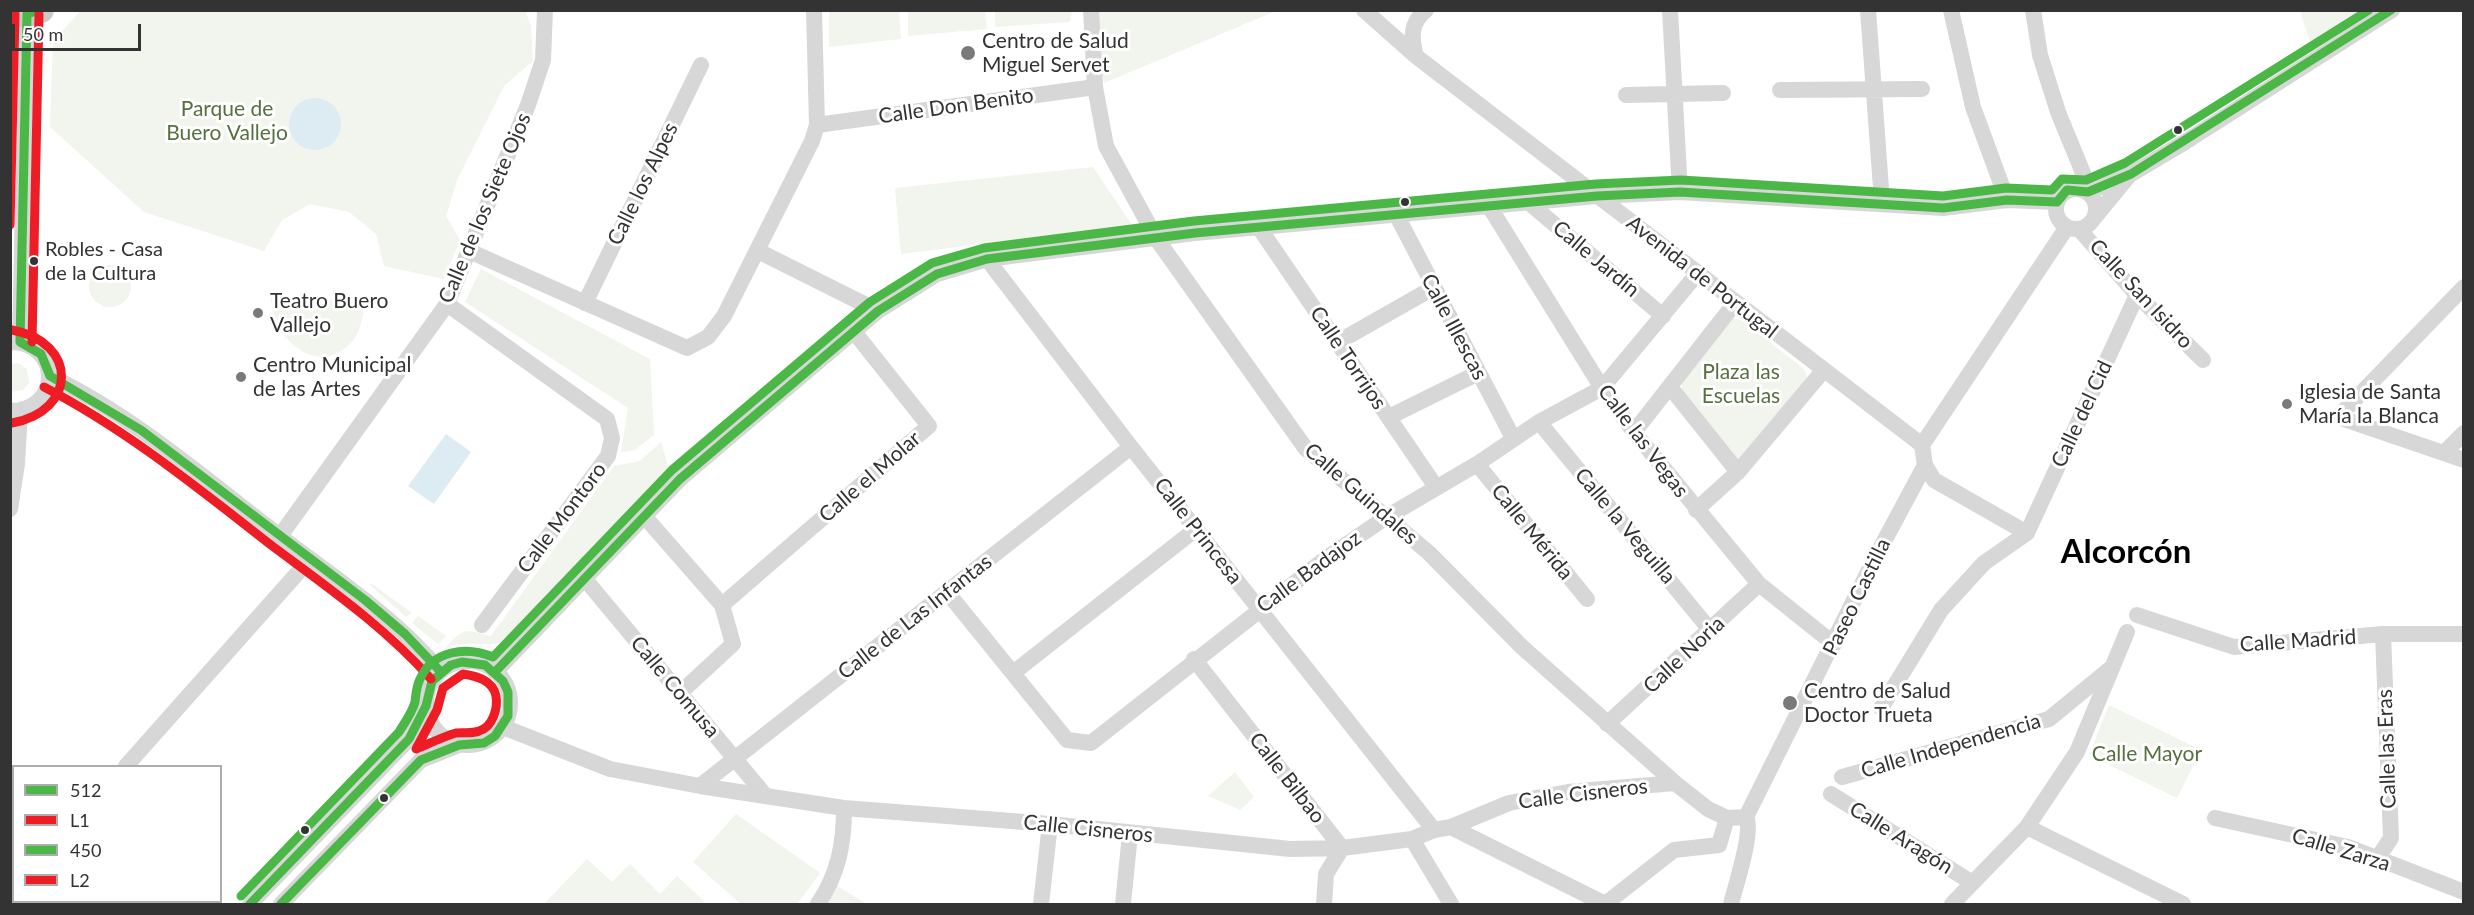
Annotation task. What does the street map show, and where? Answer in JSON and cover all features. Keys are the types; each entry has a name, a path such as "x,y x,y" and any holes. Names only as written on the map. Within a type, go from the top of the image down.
{"street":[{"name":"Calle de los Siete Ojos","path":"280,536 447,304 528,105 543,60 545,10"},
{"path":"469,251 687,348 708,337 758,251 812,141 817,125 814,10"},
{"name":"Calle Guindales","path":"1091,10 1095,87 1106,146 1156,238 1306,449 1429,553 1522,647 1675,783"},
{"path":"1417,57 1411,38 1417,17 1426,10"},
{"path":"1670,10 1680,192"},
{"path":"1868,10 1882,202"},
{"path":"1951,10 1972,107 2007,200"},
{"path":"2033,10 2043,67 2083,174 2083,190 2095,202 2095,217"},
{"path":"2073,228 2057,216 2057,202 2067,190 2083,190 2131,174 2392,10"},
{"path":"10,509 17,464 15,411 38,403 49,386 50,376 41,354 15,342 26,12"},
{"name":"Avenida de Portugal","path":"1368,12 1417,57 1922,445"},
{"name":"Calle los Alpes","path":"585,303 701,65"},
{"name":"Calle Don Benito","path":"817,125 1095,87"},
{"path":"1780,90 1922,89"},
{"path":"1626,95 1724,93"},
{"path":"1881,708 1941,610 1984,563 2027,533 1934,480 1925,465 1922,445 2073,228 2091,223 2131,174"},
{"path":"495,672 680,479 855,333 878,311 937,274 987,259 1156,238 1597,196 1680,192 1882,202 1943,208 2007,200 2057,202"},
{"name":"Calle Jardín","path":"1528,202 1663,316"},
{"name":"Calle las Vegas","path":"1489,207 1602,388 1634,432 1759,584 1834,644"},
{"name":"Calle Illescas","path":"1397,216 1514,438"},
{"name":"Calle San Isidro","path":"2073,228 2203,360"},
{"name":"Calle Torrijos","path":"1260,229 1436,487"},
{"path":"758,251 878,311"},
{"name":"Calle Princesa","path":"987,259 1258,608 1442,828"},
{"name":"Calle Badajoz","path":"947,592 1067,740 1090,743 1258,608 1385,518 1477,464 1539,422 1602,388 1697,274"},
{"path":"2463,287 2338,417 2463,460"},
{"path":"1338,342 1433,288"},
{"name":"Calle del Cid","path":"2027,533 2137,295"},
{"path":"1634,432 1735,303"},
{"name":"Calle Montoro","path":"447,304 607,419 612,438 608,456 482,625"},
{"name":"Calle el Molar","path":"722,605 929,426 855,333"},
{"path":"1696,510 1738,472 1823,371"},
{"path":"1389,417 1478,373"},
{"path":"50,376 82,391 134,424 399,630 427,655 440,671"},
{"path":"1670,387 1738,472"},
{"name":"Calle la Veguilla","path":"1539,422 1711,631"},
{"path":"2444,453 2463,433"},
{"name":"Calle de Las Infantas","path":"700,786 1131,447"},
{"name":"Calle Mérida","path":"1477,464 1587,599"},
{"name":"Paseo Castilla","path":"1746,817 1874,560 1925,465"},
{"path":"645,517 722,605 732,644 680,693"},
{"path":"1013,673 1196,529"},
{"path":"127,765 310,559"},
{"name":"Calle Comusa","path":"584,578 765,795"},
{"name":"Calle Noria","path":"1607,724 1711,631 1759,584"},
{"name":"Calle Madrid","path":"2137,615 2234,647 2383,634 2463,634"},
{"path":"1952,904 2027,827 2077,752 2127,632"},
{"name":"Calle las Eras","path":"2377,859 2391,838 2383,634"},
{"name":"Calle Bilbao","path":"1194,660 1342,848"},
{"path":"250,904 409,739 426,706 432,681 440,671 462,662 474,662 495,672 508,692 508,716 503,727 484,743 459,745 421,760 280,904"},
{"name":"Calle Independencia","path":"1842,777 2049,719 2114,667"},
{"path":"426,706 429,719 436,731 446,740 459,745"},
{"name":"Calle Cisneros","path":"503,727 610,769 700,786 844,808 1050,824 1290,849 1342,848 1412,839 1509,803 1569,792 1675,783"},
{"path":"1675,783 1708,809 1727,818 1746,817 1749,822 1731,904"},
{"name":"Calle Aragón","path":"1831,794 1971,882"},
{"path":"818,904 837,871 844,830 844,808"},
{"path":"1719,845 1727,818"},
{"name":"Calle Zarza","path":"2215,818 2348,848 2463,892"},
{"path":"1041,904 1050,824"},
{"path":"2027,827 2183,904"},
{"path":"1442,828 1603,903 1609,902 1674,850 1719,845 1744,850"},
{"path":"1124,904 1130,834"},
{"path":"1412,839 1451,904"},
{"path":"1324,904 1326,874 1342,848"}],"green space":[{"name":"Parque de Buero Vallejo","path":"525,10 531,26 533,61 504,86 458,178 446,216 460,240 444,279 384,266 376,234 349,212 310,204 282,220 264,251 144,212 50,127 53,42 80,11"},
{"path":"995,10 1072,11 1070,22 995,27"},
{"path":"2300,10 2362,11 2310,42"},
{"path":"829,11 899,11 901,39 829,47"},
{"path":"908,11 985,11 987,29 908,36"},
{"path":"1098,11 1276,11 1104,83 1101,73"},
{"path":"1093,167 1132,225 901,254 895,188"},
{"path":"110,265 125,271 131,286 125,301 110,307 95,301 89,286 95,271"},
{"path":"481,269 650,359 654,435 635,450 621,452 628,408 465,302"},
{"path":"271,294 365,303 358,331 354,339 341,351 327,356 313,356 299,350 279,326 273,311"},
{"name":"Plaza las Escuelas","path":"1732,318 1741,320 1804,369 1808,380 1740,460 1735,459 1682,390 1682,381"},
{"path":"19,363 27,369 29,383 23,390 11,392 11,364"},
{"path":"661,442 669,469 500,643 459,644 445,648 461,633 469,631 491,636 614,466 640,461"},
{"path":"371,583 412,613 406,617 370,585"},
{"path":"418,616 446,636 438,644 412,623"},
{"name":"Calle Mayor","path":"2109,705 2201,750 2177,798 2089,755"},
{"path":"1235,772 1254,797 1240,810 1208,796"},
{"path":"736,814 820,873 797,904 741,904 693,862"},
{"path":"587,859 612,882 630,864 660,894 677,876 704,901 702,904 544,904"},
{"path":"832,883 867,904 818,904"}],"shaded area":[{"path":"315,98 325,100 333,106 339,114 341,124 339,134 333,142 325,148 315,150 305,148 297,142 291,134 289,124 291,114 297,106 305,100"},
{"path":"446,434 471,452 434,504 408,486"}],"transit line":[{"name":"512","path":"39,10 27,14 20,342 41,354 50,376 141,430 365,600 405,634 440,671"},
{"name":"450","path":"241,896 399,732 414,706 420,679 433,662 442,656 461,651 493,657 672,470 870,302 932,263 984,248 1194,221 1596,184 1681,180 1943,196 2006,188 2052,190 2062,179 2086,180 2125,163 2369,10"},
{"name":"512","path":"495,672 680,479 878,311 937,274 987,259 1195,233 1597,196 1680,192 1943,208 2007,200 2057,202 2067,190 2088,192 2131,174 2391,10"},
{"name":"L2","path":"10,225 15,14"},
{"name":"L1","path":"32,342 39,14"},
{"name":"L2","path":"12,330 34,337 49,348 58,362 62,376 58,391 49,405 34,416 12,423"},
{"name":"L1","path":"44,387 104,422 189,481 374,624 431,679"},
{"name":"512","path":"250,904 409,739 426,706 432,681 451,665 462,662 485,665 503,681 508,692 508,716 495,736 484,743 459,745 421,760 281,904"},
{"name":"L1","path":"463,674 483,680 494,691 496,706 494,716 488,726 479,731 456,733 416,749 437,710 443,688 463,674"}],"place":[{"name":"Centro de Salud Miguel Servet","path":"968,53"},
{"name":"Robles - Casa de la Cultura","path":"34,261"},
{"name":"Teatro Buero Vallejo","path":"258,313"},
{"name":"Centro Municipal de las Artes","path":"241,377"},
{"name":"Iglesia de Santa María la Blanca","path":"2287,404"},
{"name":"Centro de Salud Doctor Trueta","path":"1790,703"}],"district":[{"name":"Alcorcón","path":"2126,552"}]}
